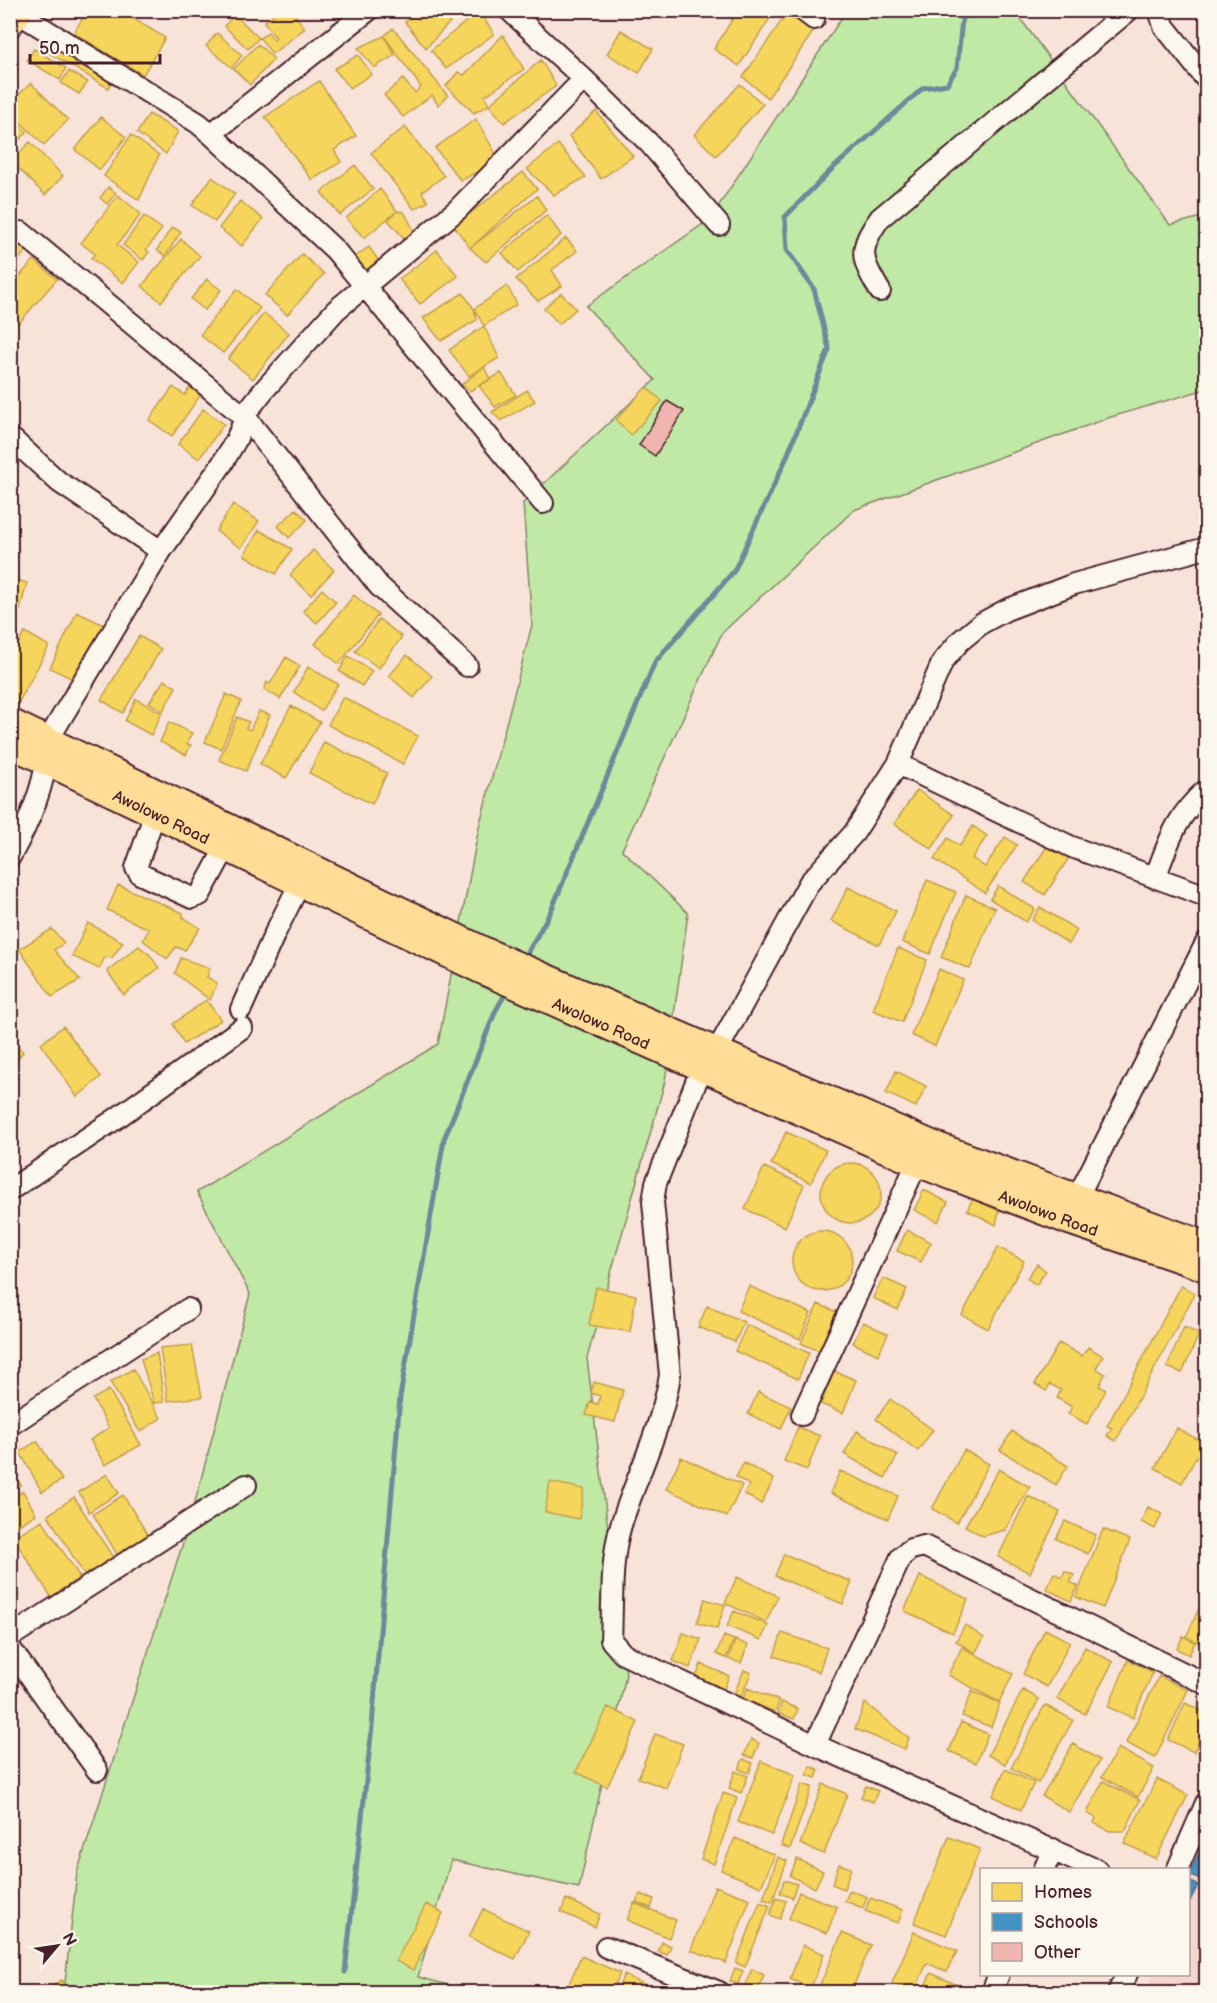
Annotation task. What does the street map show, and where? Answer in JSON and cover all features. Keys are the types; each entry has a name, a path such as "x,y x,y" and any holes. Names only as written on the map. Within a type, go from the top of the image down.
{"main road":[{"name":"Awolowo Road","path":"10,722 48,751 155,813 229,838 300,883 710,1059 1206,1245"},
{"name":"Awolowo Road","path":"10,744 48,751 484,961"},
{"name":"Awolowo Road","path":"710,1059 917,1163 1069,1221 1206,1268"}],"street":[{"path":"211,134 369,10"},
{"path":"508,10 584,79 650,144 719,225"},
{"path":"880,291 863,263 867,235 880,218 1129,10"},
{"path":"1159,10 1164,26 1206,79"},
{"path":"15,14 198,123 211,134 335,250 543,503"},
{"path":"10,857 21,837 48,751 161,551 222,464 247,419 249,409 313,333 336,310 457,210 584,79"},
{"path":"21,232 247,419 379,586 467,666"},
{"path":"10,437 59,482 161,551"},
{"path":"1095,1868 815,1745 623,1654 611,1640 615,1550 621,1526 666,1401 670,1375 653,1202 656,1183 710,1059 809,883 854,833 898,764 943,661 960,641 982,623 1006,610 1074,584 1206,548"},
{"path":"898,764 1072,847 1206,896"},
{"path":"1155,878 1175,825 1191,803 1206,790"},
{"path":"155,813 136,868 140,874 192,898 200,895 229,838"},
{"path":"10,1190 117,1118 242,1018 274,933 300,883"},
{"path":"1077,1198 1206,943"},
{"path":"802,1415 917,1163"},
{"path":"10,1425 188,1309"},
{"path":"10,1637 246,1485"},
{"path":"815,1745 901,1557 911,1549 924,1546 1206,1684"},
{"path":"10,1648 96,1770"},
{"path":"1177,1868 1206,1803"},
{"path":"1044,1868 1053,1849"},
{"path":"606,1947 718,1992"},
{"path":"992,1992 998,1976"},
{"path":"1118,1992 1125,1976"}],"shaded area":[{"path":"1206,1847 1206,1992 1145,1992 1153,1976 1190,1976 1190,1887"}],"green space":[{"path":"846,11 1015,11 1170,225 1206,216 1206,389 1111,417 854,510 722,633 622,850 688,913 665,1081 587,1358 626,1675 579,1888 451,1860 418,1977 475,1992 64,1992 77,1873 190,1521 250,1294 197,1192 438,1044 479,827 532,625 523,503 655,380 586,306 710,219"}],"building: Homes":[{"path":"87,10 120,10 165,38 143,75 74,33"},
{"path":"279,10 291,10 305,28 272,54 260,38 268,32 274,40 276,38 264,22"},
{"path":"417,10 461,10 426,48 405,22"},
{"path":"738,10 765,10 772,15 739,66 714,49"},
{"path":"1199,10 1206,10 1206,20"},
{"path":"479,11 494,34 446,69 431,50"},
{"path":"787,13 813,32 768,98 743,77"},
{"path":"235,15 259,38 248,49 224,26"},
{"path":"393,28 448,96 438,105 432,95 403,117 384,95 403,79 415,93 421,87 384,36"},
{"path":"621,30 653,49 639,73 607,54"},
{"path":"217,33 242,55 232,68 206,46"},
{"path":"503,35 524,69 485,96 489,105 474,113 446,86 458,72 464,75"},
{"path":"384,36 395,55 374,68 358,48"},
{"path":"47,44 112,81 108,88 44,50"},
{"path":"258,44 274,59 250,85 234,69"},
{"path":"34,49 66,68 60,80 27,60"},
{"path":"358,55 372,74 350,88 334,69"},
{"path":"541,60 556,86 504,123 489,105"},
{"path":"69,71 88,82 79,94 61,83"},
{"path":"319,81 356,136 334,150 341,162 312,180 265,117"},
{"path":"31,83 68,120 44,145 10,112 10,103"},
{"path":"740,84 763,104 716,156 694,135"},
{"path":"596,111 633,156 601,179 569,136"},
{"path":"149,114 178,131 166,154 137,133"},
{"path":"10,116 27,132 10,150"},
{"path":"101,117 126,137 100,170 75,150"},
{"path":"476,119 500,161 480,180 476,172 461,181 435,148"},
{"path":"405,127 444,176 422,192 428,202 414,209 371,153"},
{"path":"131,135 159,155 139,200 104,176"},
{"path":"30,142 63,176 45,195 11,161"},
{"path":"558,144 586,177 554,195 527,169"},
{"path":"355,165 373,189 340,215 321,192"},
{"path":"523,172 537,189 470,248 454,226"},
{"path":"212,177 235,194 215,222 192,205"},
{"path":"108,187 116,193 107,204 100,198"},
{"path":"380,189 397,211 364,238 346,218"},
{"path":"118,195 141,214 117,245 139,262 123,283 91,258 95,254 81,243"},
{"path":"537,196 546,210 486,262 470,248"},
{"path":"240,201 263,219 242,246 219,228"},
{"path":"397,211 404,212 417,236 407,242 388,220"},
{"path":"547,215 561,235 518,272 502,253"},
{"path":"144,216 162,229 146,250 149,252 143,260 123,245"},
{"path":"11,226 32,244 13,266 10,264"},
{"path":"172,227 181,232 165,256 157,250"},
{"path":"566,238 577,251 552,270 562,286 538,301 516,279"},
{"path":"181,239 200,256 161,302 142,286"},
{"path":"369,247 381,264 363,274 352,259"},
{"path":"437,250 458,276 420,304 399,279"},
{"path":"302,254 324,274 287,315 265,295"},
{"path":"34,260 57,279 18,324 10,317 10,287"},
{"path":"207,279 221,290 205,310 191,299"},
{"path":"507,286 517,304 484,326 474,309"},
{"path":"237,289 260,308 223,353 200,335"},
{"path":"463,293 474,309 477,320 441,341 423,318"},
{"path":"561,293 576,309 559,324 544,308"},
{"path":"264,313 289,333 253,379 228,359"},
{"path":"484,326 499,358 469,376 449,350"},
{"path":"484,367 490,379 470,391 462,384"},
{"path":"501,373 516,395 495,407 479,386"},
{"path":"173,387 185,395 190,387 201,394 172,436 149,420"},
{"path":"646,387 662,401 631,435 616,420"},
{"path":"527,390 535,401 501,421 492,412"},
{"path":"203,409 224,424 199,459 178,444"},
{"path":"233,504 259,521 241,548 216,531"},
{"path":"296,509 307,520 289,538 278,526"},
{"path":"259,530 292,549 276,574 244,555"},
{"path":"313,550 334,570 311,595 290,575"},
{"path":"10,578 27,583 20,610 10,607"},
{"path":"322,589 336,602 317,623 303,611"},
{"path":"354,595 378,615 339,664 315,644"},
{"path":"77,612 106,626 79,682 50,668"},
{"path":"379,619 402,637 379,668 355,651"},
{"path":"25,632 49,646 15,709 10,707 10,659"},
{"path":"139,636 161,649 123,713 101,700"},
{"path":"407,655 432,676 414,698 389,676"},
{"path":"348,656 372,671 362,686 339,671"},
{"path":"286,657 300,666 280,699 264,689 267,682 270,684"},
{"path":"308,667 338,684 321,711 294,692"},
{"path":"164,680 176,687 163,711 149,703"},
{"path":"226,694 241,701 221,749 205,742"},
{"path":"343,697 418,736 403,764 328,725"},
{"path":"136,699 162,713 151,735 125,721"},
{"path":"291,706 320,722 286,778 260,764"},
{"path":"259,711 270,715 246,771 219,760 237,717 249,722 246,728 250,730"},
{"path":"169,722 192,733 187,744 191,745 186,755 160,742"},
{"path":"324,742 387,773 372,804 309,773"},
{"path":"917,790 954,815 932,849 894,824"},
{"path":"973,826 987,836 972,858 985,867 1005,837 1017,845 985,893 934,859 948,838 960,846"},
{"path":"1049,843 1070,856 1045,895 1024,882"},
{"path":"927,880 956,892 930,954 902,942"},
{"path":"118,885 183,913 183,917 200,928 185,950 176,947 167,959 143,940 149,929 107,910"},
{"path":"998,886 1035,909 1026,922 990,899"},
{"path":"848,887 896,911 879,945 831,921"},
{"path":"966,895 995,908 970,969 941,957"},
{"path":"1040,907 1077,930 1069,944 1032,920"},
{"path":"88,923 123,942 112,958 105,957 99,969 72,956"},
{"path":"52,929 64,943 54,950 80,980 52,997 19,949"},
{"path":"139,946 150,955 159,968 124,995 107,971"},
{"path":"898,948 927,960 902,1022 873,1010"},
{"path":"181,958 210,968 207,977 217,983 210,1000 175,973"},
{"path":"939,969 963,980 935,1046 911,1035"},
{"path":"206,1000 221,1020 184,1044 173,1024"},
{"path":"63,1026 101,1077 77,1097 41,1044"},
{"path":"10,1038 23,1052 10,1068"},
{"path":"896,1071 926,1086 916,1107 886,1093"},
{"path":"786,1132 826,1150 811,1183 771,1164"},
{"path":"851,1163 868,1168 876,1176 881,1193 876,1210 868,1218 851,1223 834,1218 826,1210 821,1193 826,1176 834,1168"},
{"path":"764,1167 804,1185 785,1227 745,1209"},
{"path":"924,1190 948,1202 938,1222 914,1210"},
{"path":"973,1198 999,1211 996,1225 967,1210"},
{"path":"907,1230 931,1242 921,1262 897,1251"},
{"path":"822,1231 839,1236 847,1244 852,1261 847,1278 839,1286 822,1291 805,1286 797,1278 792,1261 797,1244 805,1236"},
{"path":"998,1247 1024,1261 988,1329 962,1315"},
{"path":"1037,1264 1046,1271 1036,1285 1027,1278"},
{"path":"883,1278 907,1289 898,1310 873,1298"},
{"path":"749,1286 811,1313 800,1339 738,1311"},
{"path":"1181,1286 1195,1293 1116,1441 1107,1436 1112,1428 1107,1426"},
{"path":"596,1287 636,1295 630,1332 589,1325"},
{"path":"818,1304 837,1312 819,1351 801,1343"},
{"path":"707,1306 744,1322 735,1342 698,1327"},
{"path":"863,1322 888,1334 878,1355 853,1343"},
{"path":"747,1325 809,1353 798,1379 735,1351"},
{"path":"1184,1327 1199,1334 1182,1373 1167,1367"},
{"path":"1059,1343 1082,1356 1088,1347 1103,1356 1096,1368 1105,1374 1099,1386 1106,1390 1087,1424 1068,1414 1072,1407 1057,1398 1061,1390 1050,1384 1046,1391 1035,1384"},
{"path":"192,1345 202,1397 168,1401 160,1348"},
{"path":"157,1353 164,1402 154,1403 141,1359"},
{"path":"133,1369 161,1418 140,1432 110,1382"},
{"path":"834,1371 856,1380 843,1413 821,1404"},
{"path":"594,1382 623,1390 615,1422 586,1415 590,1402 598,1404 600,1396 591,1393"},
{"path":"109,1390 141,1445 105,1465 90,1440 109,1428 93,1399"},
{"path":"758,1392 791,1407 781,1429 748,1414"},
{"path":"890,1399 933,1430 918,1451 876,1419"},
{"path":"798,1427 820,1436 807,1470 784,1461"},
{"path":"1177,1428 1204,1443 1182,1483 1155,1468"},
{"path":"857,1431 898,1455 885,1478 844,1454"},
{"path":"1012,1431 1068,1466 1056,1485 1000,1450"},
{"path":"37,1441 62,1480 42,1492 20,1452"},
{"path":"964,1450 989,1464 957,1523 932,1509"},
{"path":"681,1457 742,1485 727,1517 666,1489"},
{"path":"744,1463 774,1479 761,1504 744,1494 749,1485 736,1477"},
{"path":"10,1468 21,1485 10,1491"},
{"path":"999,1469 1030,1487 1005,1530 983,1536 965,1526"},
{"path":"840,1471 898,1496 888,1519 830,1493"},
{"path":"107,1474 119,1493 89,1512 79,1492"},
{"path":"550,1482 584,1489 579,1519 545,1512"},
{"path":"23,1491 36,1514 16,1527 10,1517 10,1499"},
{"path":"123,1495 148,1535 118,1556 93,1514"},
{"path":"1028,1496 1060,1512 1030,1573 998,1557"},
{"path":"74,1497 114,1559 86,1578 48,1515"},
{"path":"1148,1507 1162,1514 1155,1529 1141,1522"},
{"path":"42,1520 80,1577 51,1597 13,1537"},
{"path":"1065,1521 1096,1535 1088,1554 1056,1539"},
{"path":"1103,1529 1130,1540 1103,1608 1076,1597"},
{"path":"784,1554 852,1582 843,1604 775,1576"},
{"path":"1065,1571 1074,1575 1070,1582 1078,1586 1071,1601 1046,1589 1054,1573 1062,1577"},
{"path":"920,1576 968,1599 953,1633 904,1611"},
{"path":"737,1577 778,1596 766,1622 725,1603"},
{"path":"1206,1593 1206,1646 1186,1637"},
{"path":"705,1599 725,1605 717,1629 697,1623"},
{"path":"734,1611 768,1625 761,1640 727,1626"},
{"path":"965,1625 984,1638 975,1653 956,1641"},
{"path":"1045,1629 1070,1642 1047,1687 1023,1674"},
{"path":"683,1633 701,1639 690,1668 673,1661"},
{"path":"782,1633 827,1648 819,1672 774,1656"},
{"path":"724,1636 734,1640 726,1658 716,1654"},
{"path":"1183,1636 1195,1642 1189,1655 1177,1649"},
{"path":"735,1640 748,1645 741,1663 728,1659"},
{"path":"962,1647 1013,1674 999,1702 948,1675"},
{"path":"1085,1647 1113,1662 1085,1714 1057,1699"},
{"path":"1128,1660 1153,1672 1133,1718 1108,1707"},
{"path":"701,1664 729,1676 724,1689 696,1677"},
{"path":"744,1670 751,1673 740,1699 733,1696"},
{"path":"1159,1676 1188,1690 1155,1758 1126,1743"},
{"path":"747,1688 780,1701 775,1712 743,1699"},
{"path":"1023,1690 1039,1699 1005,1764 988,1755"},
{"path":"972,1691 1000,1703 991,1727 962,1716"},
{"path":"782,1702 798,1709 794,1719 778,1713"},
{"path":"865,1703 909,1738 905,1749 855,1729"},
{"path":"1185,1703 1206,1713 1206,1723 1194,1752 1168,1740"},
{"path":"1045,1705 1073,1720 1038,1783 1011,1768"},
{"path":"608,1707 638,1722 607,1787 576,1772"},
{"path":"961,1722 988,1734 976,1763 949,1751"},
{"path":"655,1734 683,1744 666,1788 638,1778"},
{"path":"751,1739 759,1743 753,1758 744,1755"},
{"path":"1073,1744 1100,1760 1069,1812 1042,1796"},
{"path":"1118,1748 1154,1768 1138,1797 1102,1777"},
{"path":"1206,1749 1206,1762 1201,1760"},
{"path":"743,1759 753,1763 749,1773 739,1769"},
{"path":"761,1761 795,1775 772,1835 738,1822"},
{"path":"810,1766 819,1770 816,1778 807,1775"},
{"path":"1005,1769 1034,1783 1021,1810 993,1796"},
{"path":"735,1771 748,1776 741,1793 729,1788"},
{"path":"1157,1779 1188,1795 1156,1859 1124,1843"},
{"path":"1103,1781 1140,1800 1125,1831 1109,1831 1094,1823 1096,1818 1087,1813"},
{"path":"802,1784 812,1787 790,1849 781,1845"},
{"path":"823,1784 847,1794 824,1854 800,1844"},
{"path":"866,1786 878,1791 873,1802 861,1797"},
{"path":"723,1793 737,1798 714,1864 701,1859"},
{"path":"949,1837 980,1849 946,1935 914,1923"},
{"path":"735,1838 775,1855 761,1887 721,1870"},
{"path":"778,1857 787,1861 772,1902 763,1899"},
{"path":"797,1859 823,1871 815,1888 790,1876"},
{"path":"839,1864 851,1868 844,1889 832,1884"},
{"path":"784,1880 797,1884 792,1898 780,1893"},
{"path":"715,1886 750,1899 726,1963 691,1950"},
{"path":"850,1890 867,1897 863,1908 845,1901"},
{"path":"799,1892 837,1907 827,1933 789,1919"},
{"path":"640,1894 654,1899 651,1908 636,1902"},
{"path":"776,1898 786,1901 780,1919 770,1915"},
{"path":"870,1898 903,1910 898,1923 865,1911"},
{"path":"566,1899 600,1914 595,1927 561,1912"},
{"path":"760,1902 770,1906 745,1967 736,1963"},
{"path":"634,1903 676,1920 669,1938 627,1920"},
{"path":"426,1904 443,1913 413,1970 396,1961"},
{"path":"483,1909 529,1931 515,1959 469,1937"},
{"path":"914,1932 957,1951 947,1972 927,1963 914,1992 892,1983"},
{"path":"842,1933 871,1945 851,1992 817,1992"},
{"path":"662,1942 671,1946 667,1955 658,1951"},
{"path":"803,1945 824,1954 811,1988 790,1979"},
{"path":"581,1956 620,1973 612,1992 582,1992 568,1986"},
{"path":"735,1968 743,1971 738,1984 730,1981"},
{"path":"752,1969 764,1975 757,1991 745,1985"},
{"path":"931,1973 961,1987 959,1992 922,1992"},
{"path":"624,1975 650,1987 647,1992 616,1992"},
{"path":"62,1980 70,1992 43,1992"}],"building: Schools":[{"path":"1200,1851 1206,1854 1206,1864 1200,1880 1190,1875"},
{"path":"1190,1882 1198,1885 1190,1901"}],"building: Other":[{"path":"667,401 684,411 655,456 639,445"}],"waterway":[{"path":"523,961 551,911 655,662 734,571 786,459 829,349 814,289 787,250 785,217 831,170 923,88 947,84 957,68 963,10"},
{"path":"345,1972 372,1726 400,1397 444,1139 496,1010 507,991"}]}
